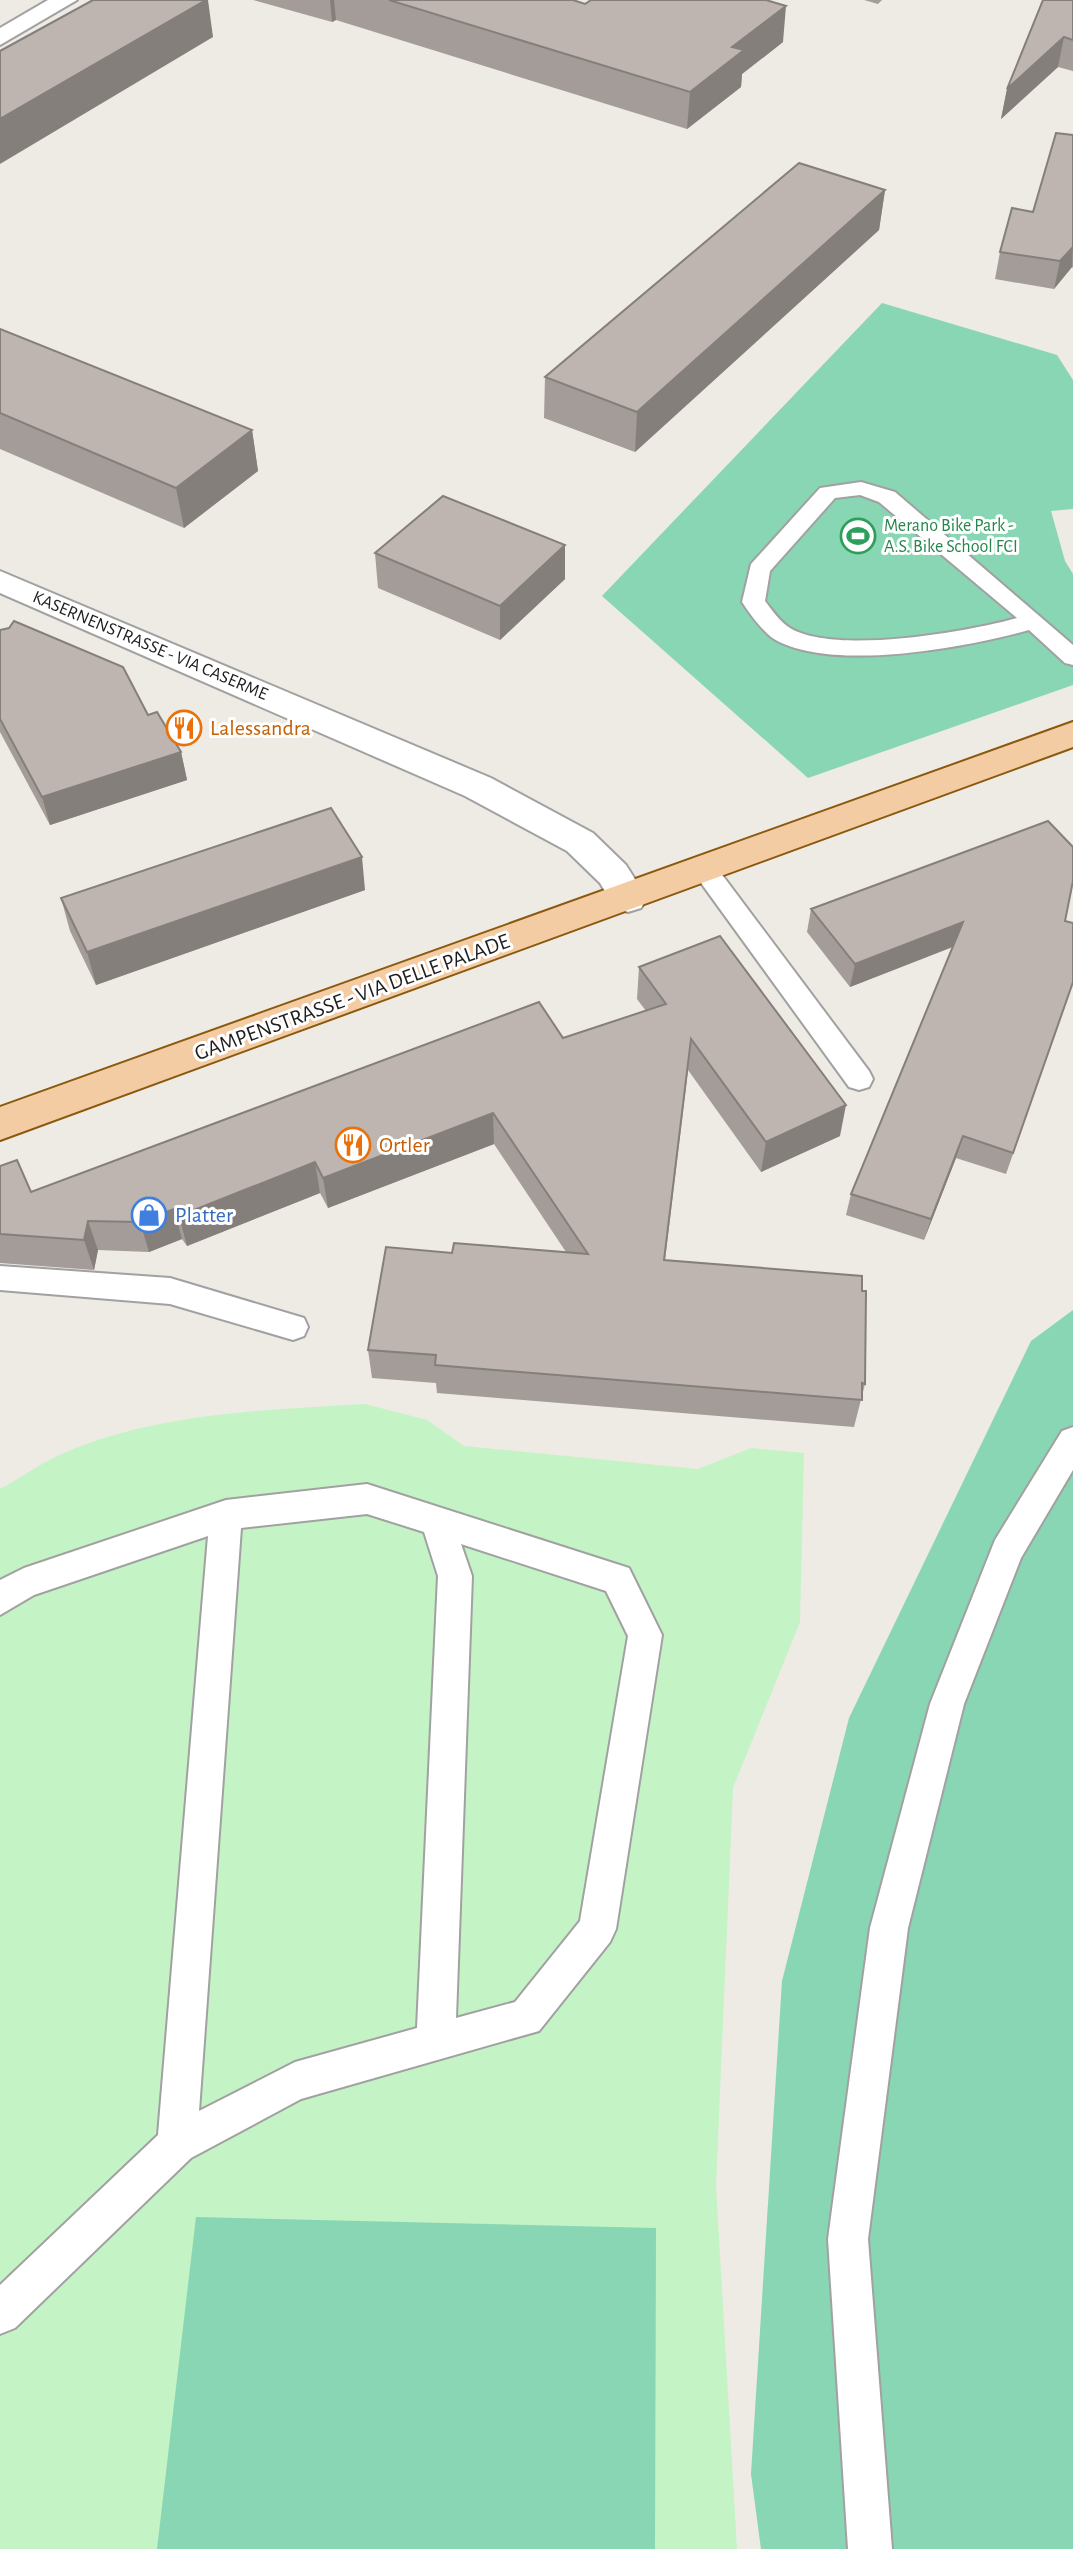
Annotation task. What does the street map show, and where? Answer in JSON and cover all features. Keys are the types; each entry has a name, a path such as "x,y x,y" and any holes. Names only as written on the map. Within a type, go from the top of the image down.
{"main road":[{"name":"GAMPENSTRASSE - VIA DELLE PALADE","path":"0,1124 1073,734"}],"street":[{"path":"0,38 65,0"},
{"name":"KASERNENSTRASSE - VIA CASERME","path":"0,581 478,787 580,842 613,874 628,898"}],"lane":[{"path":"1033,621 1004,631 908,645 826,645 783,634 753,602 759,569 828,493 861,488 887,497 1033,621 1073,658"},
{"path":"705,870 859,1079"},
{"path":"0,1278 170,1291 293,1327"},
{"path":"870,2549 848,2239 889,1928 947,1704 1007,1551 1073,1441"},
{"path":"0,1599 24,1583 226,1515 367,1499 617,1579 645,1635 597,1929 526,2018 295,2081 177,2144 0,2313"},
{"path":"177,2144 226,1515"},
{"path":"436,2042 455,1576 437,1521"}],"green space":[{"name":"Merano Bike Park - A.S. Bike School FCI","path":"882,303 1057,355 1073,380 1073,509 1051,511 1065,561 1073,574 1073,685 808,778 602,596"},
{"path":"1073,1310 1073,2549 761,2549 751,2474 782,1981 849,1718 1031,1341"},
{"path":"365,1404 427,1420 464,1446 698,1469 751,1448 804,1453 800,1622 733,1788 716,2186 737,2549 0,2549 0,1489 64,1453 136,1429 212,1416"},
{"path":"196,2217 656,2228 655,2549 157,2549"}],"building":[{"path":"93,0 206,0 0,119 0,51"},
{"path":"389,0 573,0 585,4 591,0 766,0 786,6 732,47 744,50 690,92"},
{"path":"1043,0 1073,0 1073,40 1064,37 1007,89"},
{"path":"1056,133 1073,135 1073,247 1060,261 1000,252 1012,208 1033,212"},
{"path":"799,163 885,190 637,412 545,377"},
{"path":"0,329 252,430 176,488 0,413"},
{"path":"443,496 565,545 500,606 375,553"},
{"path":"14,621 123,667 148,715 157,712 181,752 42,797 0,719 0,630 9,628"},
{"path":"331,808 362,857 87,952 61,898"},
{"path":"1048,821 1073,847 1073,881 1065,921 1073,923 1073,982 1013,1153 963,1136 931,1219 851,1194 963,922 855,964 811,909"},
{"path":"720,936 846,1105 766,1142 691,1039 664,1260 862,1276 862,1291 866,1291 865,1384 862,1383 862,1400 435,1365 436,1355 368,1350 386,1247 452,1253 454,1243 588,1254 493,1113 323,1178 315,1162 179,1216 174,1209 140,1222 88,1221 84,1240 0,1234 0,1166 17,1160 31,1192 539,1002 563,1038 666,1004 639,967"}],"place":[{"name":"Merano Bike Park - A.S. Bike School FCI","path":"858,536"},
{"name":"Lalessandra","path":"184,728"},
{"name":"Ortler","path":"353,1145"},
{"name":"Platter","path":"149,1215"}]}
